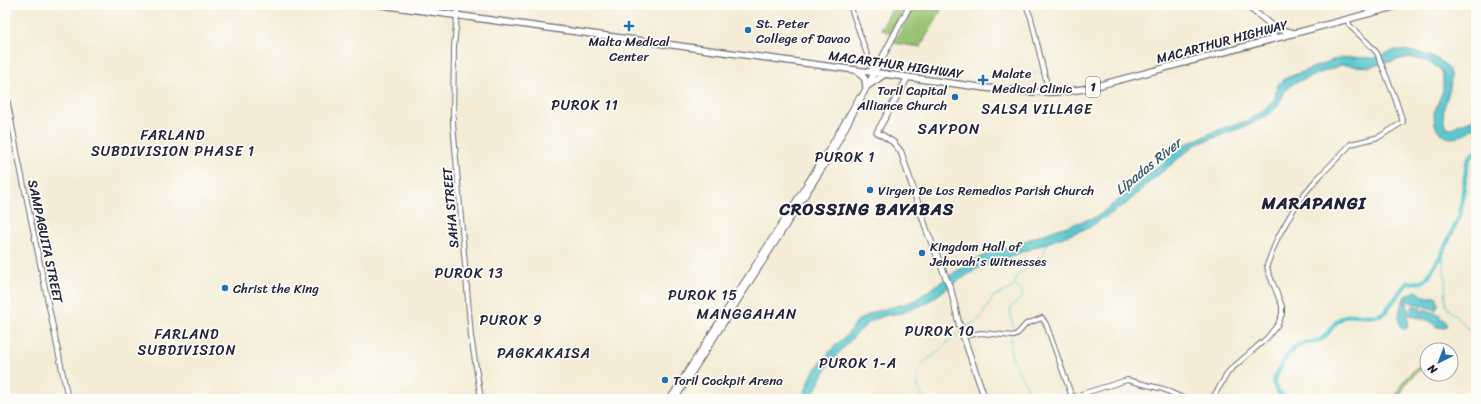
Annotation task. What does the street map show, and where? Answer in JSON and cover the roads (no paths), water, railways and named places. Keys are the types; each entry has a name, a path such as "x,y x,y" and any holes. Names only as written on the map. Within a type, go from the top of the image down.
{"highway":[{"name":"MACARTHUR HIGHWAY","path":"381,5 1013,91 1049,93 1089,88 1401,5"},
{"path":"856,70 866,81 866,87"},
{"path":"866,87 885,74"}],"main road":[{"path":"670,399 828,151 856,101 866,87 910,5"},
{"path":"1246,5 1272,26 1282,31 1294,33"},
{"path":"1272,26 1274,32 1272,39"},
{"path":"871,66 874,67 877,65"},
{"path":"908,77 878,132 893,142 901,152 927,232 951,290 964,336 985,399"},
{"path":"675,399 832,153 860,102 862,94"}],"street":[{"name":"SAHA STREET","path":"458,5 454,47 453,123 472,347 481,399"},
{"path":"850,5 873,72"},
{"path":"1026,5 1049,93"},
{"path":"1212,399 1229,371 1267,338 1278,324 1282,314 1282,306 1267,265 1278,237 1299,200 1351,144 1379,137 1403,122 1394,93 1379,56 1350,26 1347,19"},
{"name":"SAMPAGUITA STREET","path":"5,88 68,399"},
{"path":"964,336 981,333 1011,336 1017,334 1026,324 1042,318 1072,397 1127,380 1163,389 1185,399"}],"water":[{"path":"1396,50 1429,56 1442,63 1449,71 1451,80 1444,110 1444,119 1447,127 1451,128 1476,118 1476,127 1458,137 1452,138 1446,137 1437,129 1434,113 1443,90 1443,75 1441,70 1426,61 1409,57 1369,67 1341,65 1294,83 1285,91 1278,106 1265,117 1249,125 1195,145 1126,204 1088,228 978,268 927,303 902,313 887,315 870,322 855,335 829,364 811,399 802,399 813,372 833,348 847,335 857,321 874,312 917,299 955,272 981,257 1096,217 1132,190 1141,180 1184,145 1223,128 1250,120 1269,106 1275,98 1277,86 1284,79 1333,60 1349,57 1373,58"},
{"path":"1416,291 1424,297 1437,297 1438,305 1436,310 1404,300 1404,297"},
{"path":"1403,301 1407,303 1409,314 1407,317 1407,328 1403,329 1400,327 1399,317"},
{"path":"1413,305 1421,308 1421,313 1423,313 1424,309 1440,315 1440,321 1443,318 1447,326 1445,328 1437,327 1430,321 1410,315"}],"waterway":[{"path":"1023,76 1041,72"},
{"path":"1286,399 1277,391 1273,382 1284,360 1292,350 1302,344 1323,338 1340,319 1350,315 1377,316 1385,312 1407,283 1422,282 1427,278 1442,254 1460,215 1467,163 1469,158 1476,151"},
{"path":"1011,335 1013,325 1010,313 1011,308 1022,297 1022,291 1015,286 1016,277 1039,261 1049,241"},
{"path":"1442,254 1445,276 1446,306 1476,337"},
{"path":"963,329 980,319 993,297 1014,287"},
{"path":"924,399 917,384 920,368 959,332"},
{"path":"1011,338 1010,347 1013,360 1027,386 1025,399"}],"place":[{"name":"Malta Medical Center","path":"629,26"},
{"name":"St. Peter College of Davao","path":"748,30"},
{"name":"Malate Medical Clinic","path":"983,80"},
{"name":"Toril Capital Alliance Church","path":"955,97"},
{"name":"Virgen De Los Remedios Parish Church","path":"870,190"},
{"name":"Kingdom Hall of Jehovah's Witnesses","path":"922,253"},
{"name":"Christ the King","path":"225,288"},
{"name":"Toril Cockpit Arena","path":"665,380"}],"district":[{"name":"PUROK 11","path":"585,105"},
{"name":"SALSA VILLAGE","path":"1037,109"},
{"name":"SAYPON","path":"949,129"},
{"name":"FARLAND SUBDIVISION PHASE 1","path":"173,144"},
{"name":"PUROK 1","path":"845,157"},
{"name":"MARAPANGI","path":"1314,203"},
{"name":"CROSSING BAYABAS","path":"867,209"},
{"name":"PUROK 13","path":"469,273"},
{"name":"PUROK 15","path":"703,295"},
{"name":"MANGGAHAN","path":"747,314"},
{"name":"PUROK 9","path":"511,320"},
{"name":"PUROK 10","path":"940,331"},
{"name":"FARLAND SUBDIVISION","path":"187,342"},
{"name":"PAGKAKAISA","path":"544,353"},
{"name":"PUROK 1-A","path":"858,363"}],"water label":[{"name":"Lipadas River","path":"1148,166"}]}
